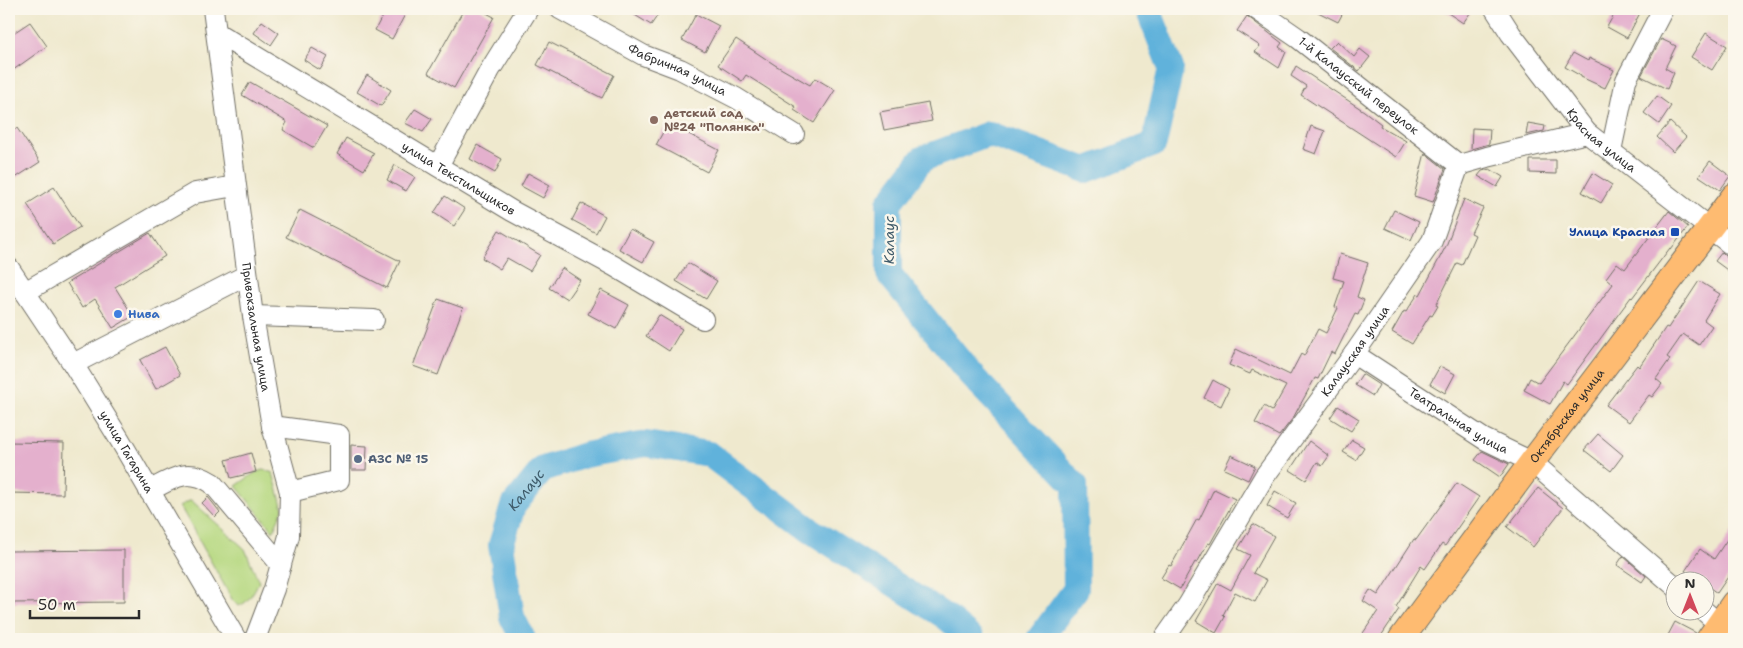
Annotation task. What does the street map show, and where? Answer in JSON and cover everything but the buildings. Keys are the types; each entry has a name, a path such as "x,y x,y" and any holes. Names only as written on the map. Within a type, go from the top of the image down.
{"main road":[{"name":"Октябрьская улица","path":"1401,639 1532,462 1734,196"},
{"path":"1714,628 1734,603"}],"street":[{"name":"Привокзальная улица","path":"213,9 252,316 272,426 290,492 289,536 274,589 254,639"},
{"path":"438,166 490,70 528,9"},
{"name":"Фабричная улица","path":"560,9 643,55 680,69 736,98 794,134"},
{"name":"1-й Калаусский переулок","path":"1256,9 1298,38 1459,165"},
{"name":"Красная улица","path":"1496,9 1511,34 1587,132 1734,247"},
{"path":"1611,151 1626,80 1663,9"},
{"name":"улица Текстильщиков","path":"217,33 512,211 614,266 703,320"},
{"path":"1459,165 1587,132"},
{"name":"Калаусская улица","path":"1164,639 1188,605 1264,477 1354,354 1432,241 1459,165"},
{"path":"25,292 195,193 235,186"},
{"name":"улица Гагарина","path":"9,268 72,364 236,639"},
{"path":"72,364 247,275"},
{"path":"252,316 374,320"},
{"name":"Театральная улица","path":"1354,354 1484,439 1532,462 1666,577"},
{"path":"272,426 339,435 339,480 290,492"},
{"path":"149,491 184,475 201,476 212,483 281,565"}],"green space":[{"path":"264,470 273,473 283,509 273,531 236,486 256,472"},
{"path":"191,500 245,549 259,582 250,597 242,605 238,606 233,601 180,506"}],"waterway":[{"name":"Калаус","path":"1039,639 1076,589 1075,485 970,374 889,274 889,203 922,159 989,134 1086,170 1154,144 1171,68 1148,9"},
{"name":"Калаус","path":"523,639 512,617 501,545 513,506 543,469 585,455 646,444 709,454 810,530 946,617 972,639"}],"place":[{"name":"детский сад №24 \"Полянка\"","path":"654,120"},
{"name":"Улица Красная","path":"1675,232"},
{"name":"Нива","path":"118,314"},
{"name":"АЗС № 15","path":"358,459"}]}
